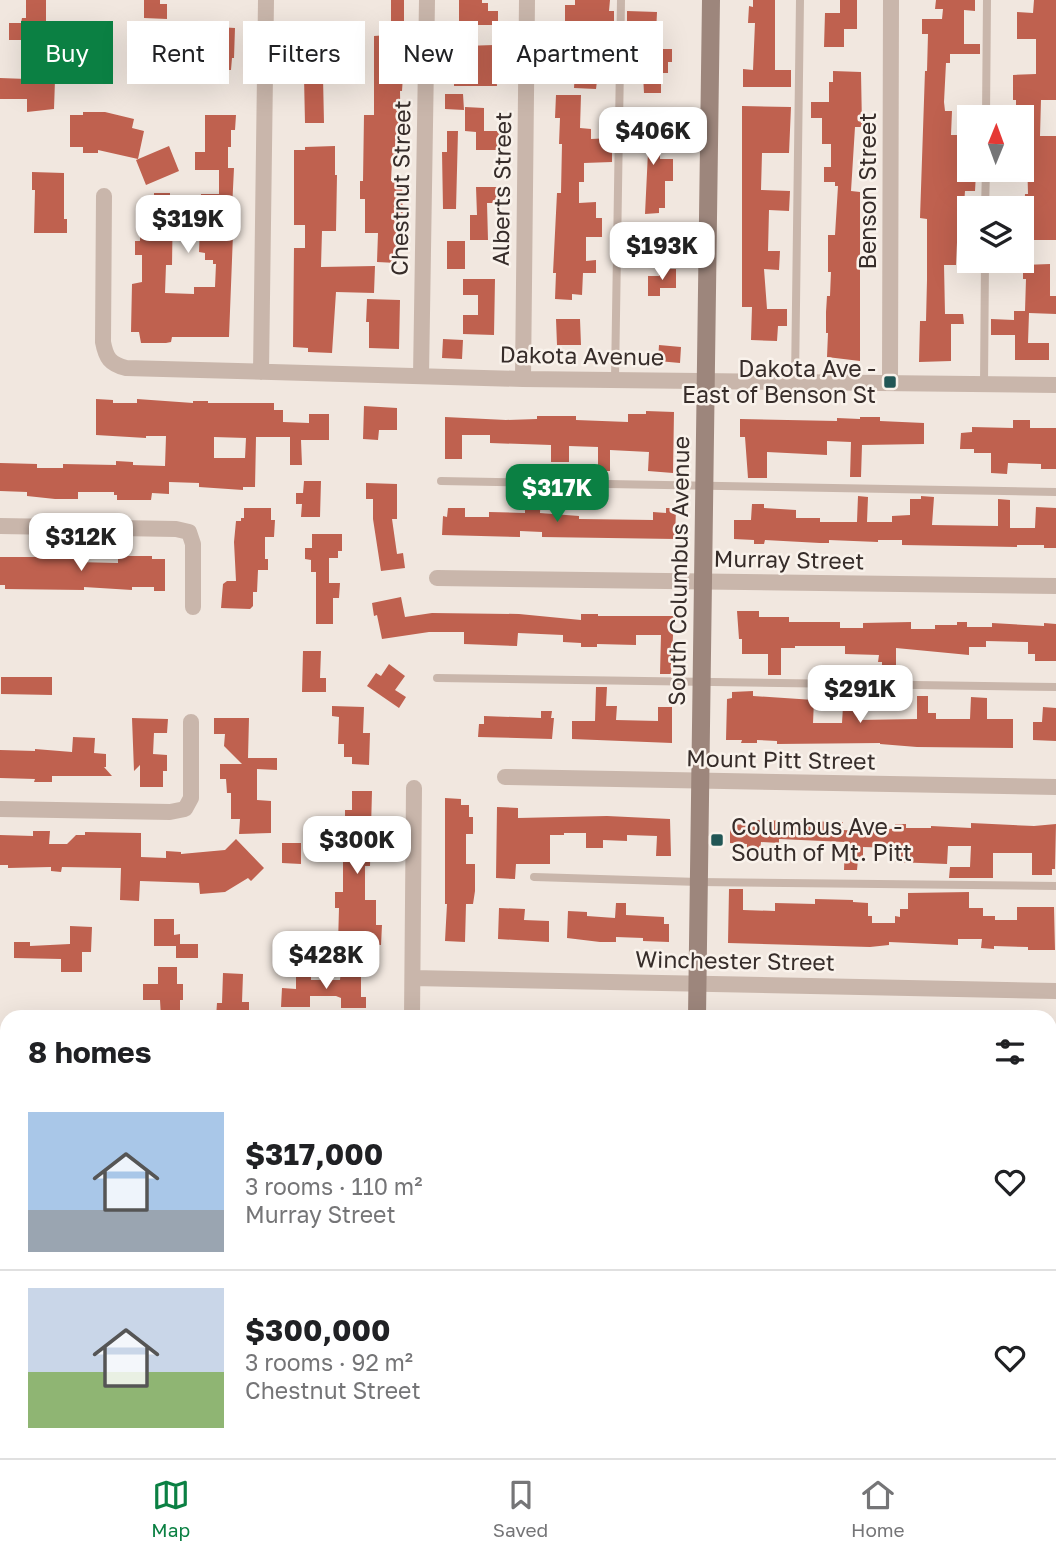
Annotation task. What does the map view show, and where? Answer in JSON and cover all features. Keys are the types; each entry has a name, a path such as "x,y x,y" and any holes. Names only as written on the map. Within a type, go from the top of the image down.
{"main road":[{"name":"South Columbus Avenue","path":"697,1010 711,0"}],"street":[{"path":"261,372 266,0"},
{"name":"Chestnut Street","path":"421,376 427,0"},
{"name":"Alberts Street","path":"523,379 527,0"},
{"name":"Benson Street","path":"890,382 891,0"},
{"name":"Dakota Avenue","path":"104,196 103,342 110,361 126,368 523,379 1056,385"},
{"path":"0,526 176,529 189,532 193,544 193,607"},
{"name":"Murray Street","path":"437,578 1056,586"},
{"path":"0,808 170,812 184,808 189,804 191,722"},
{"name":"Mount Pitt Street","path":"505,777 1056,787"},
{"path":"412,1010 414,788"},
{"name":"Winchester Street","path":"413,978 1056,991"}],"lane":[{"path":"615,379 621,0"},
{"path":"795,381 800,0"},
{"path":"986,105 987,0"},
{"path":"984,384 985,273"},
{"path":"442,481 1056,492"},
{"path":"437,678 1056,687"},
{"path":"534,877 699,882 1056,886"}],"building":[{"path":"26,0 46,0 46,21 21,21 22,18 26,18"},
{"path":"144,0 160,0 160,4 167,4 167,19 144,18"},
{"path":"391,0 404,0 404,21 391,21"},
{"path":"459,0 482,0 482,3 488,3 488,11 498,11 498,21 492,21 492,25 478,25 478,21 459,21"},
{"path":"575,0 610,0 609,11 614,11 614,21 565,21 565,5 575,5"},
{"path":"753,0 775,0 775,70 791,70 791,87 743,87 743,69 753,70 755,23 748,23 749,6 753,7"},
{"path":"840,0 857,0 857,29 844,29 844,47 824,47 825,13 840,13"},
{"path":"936,0 975,0 975,11 964,10 964,44 980,44 980,54 950,54 950,63 946,63 944,102 945,111 952,111 951,135 957,135 957,182 976,182 975,191 965,191 965,196 957,196 956,265 944,265 945,314 963,314 964,324 951,324 951,361 919,362 920,321 926,321 927,280 927,219 920,218 928,34 922,34 922,19 942,19 943,9 935,9"},
{"path":"1034,0 1056,0 1056,100 1041,100 1040,136 1056,136 1056,240 1034,240 1034,196 1025,196 1028,194 1028,182 1034,182 1034,105 1016,105 1016,100 1013,100 1013,75 1036,74 1036,39 1017,39 1017,12 1033,13"},
{"path":"627,11 657,12 657,21 627,21"},
{"path":"9,23 21,23 21,40 9,40"},
{"path":"229,28 235,28 229,70"},
{"path":"374,36 379,36 379,84 402,84 400,91 401,160 392,160 391,181 402,181 403,223 399,223 397,263 377,262 378,233 365,233 365,199 360,199 360,181 363,181 364,115 374,115"},
{"path":"492,45 492,84 497,86 454,86 478,84 478,46"},
{"path":"663,49 672,49 672,62 668,62 668,73 663,73"},
{"path":"833,71 861,72 862,127 855,127 851,191 860,192 860,361 827,357 826,312 831,272 828,272 828,235 835,235 838,186 835,186 835,182 824,182 824,167 831,167 831,144 822,144 822,118 811,118 811,102 829,102 829,82 833,82"},
{"path":"0,78 21,79 21,84 55,84 54,109 27,112 27,99 0,99"},
{"path":"304,84 323,84 324,123 305,123"},
{"path":"574,84 597,84 596,89 574,88"},
{"path":"644,84 661,84 661,93 644,93"},
{"path":"445,94 463,94 464,110 445,109"},
{"path":"556,95 581,95 580,128 591,129 591,139 612,138 612,162 584,163 584,182 579,182 579,203 596,202 596,218 602,218 602,237 586,237 586,261 596,260 596,273 583,273 582,295 572,294 572,300 555,299 556,273 553,273 557,193 561,193 562,144 559,144 560,118 555,118"},
{"path":"742,106 791,107 789,153 762,153 761,190 790,191 789,211 769,210 768,251 780,251 779,270 764,269 767,309 787,309 787,326 778,326 777,341 751,340 752,307 742,307"},
{"path":"465,107 484,108 484,131 502,131 502,150 476,150 476,132 465,131"},
{"path":"83,112 105,112 134,119 132,128 144,131 138,159 98,150 98,153 83,153 83,147 70,147 70,115 83,115"},
{"path":"205,115 236,115 235,130 231,130 231,147 228,147 228,168 234,168 232,209 224,209 223,233 233,234 229,337 172,337 171,342 166,343 141,343 139,332 131,332 132,284 142,282 142,255 135,255 135,241 140,241 141,217 151,217 154,193 170,193 170,200 173,200 172,265 166,265 165,293 194,294 194,287 215,287 216,264 213,264 213,260 205,260 205,253 199,252 201,194 219,194 219,170 195,170 195,152 205,152"},
{"path":"633,127 659,127 660,159 673,159 673,181 665,181 665,208 659,208 659,213 645,214 648,152 633,152"},
{"path":"447,131 458,131 456,209 443,209 442,152 447,152"},
{"path":"169,146 179,171 146,185 136,160"},
{"path":"335,146 336,231 322,231 321,267 375,266 374,293 336,292 332,353 308,352 308,348 293,347 294,248 305,248 305,225 294,225 294,150"},
{"path":"32,172 64,173 64,219 67,219 67,233 34,233 35,190 32,190"},
{"path":"476,187 500,187 500,203 487,203 488,240 470,240 470,215 477,215"},
{"path":"447,241 465,241 465,269 447,269"},
{"path":"1050,264 1050,296 1056,296 1056,314 1029,313 1028,343 1049,343 1049,360 1015,360 1015,335 991,335 991,319 1014,320 1014,311 1025,311 1026,279 1023,279 1023,273 1034,273 1034,265"},
{"path":"659,269 676,269 676,288 660,288 660,296 648,296 648,276 659,276"},
{"path":"463,279 495,279 494,335 463,334 463,315 478,315 478,295 463,295"},
{"path":"367,299 400,300 399,349 369,348"},
{"path":"556,319 580,319 581,345 557,345"},
{"path":"443,339 463,340 462,359 442,358"},
{"path":"659,345 681,347 680,363 658,361"},
{"path":"96,399 113,400 113,403 137,403 137,399 193,403 274,403 274,410 283,410 283,422 309,423 309,414 329,414 329,440 301,440 302,465 290,465 290,437 256,437 255,487 243,487 243,490 199,487 199,483 169,482 169,494 152,493 151,500 117,500 114,492 78,492 78,499 55,499 27,496 27,492 0,491 0,463 37,464 37,468 63,468 63,464 116,465 116,461 133,462 133,465 165,466 166,436 146,438 96,435","holes":["214,437 246,438 245,458 214,458"]},
{"path":"364,406 397,408 397,430 379,430 378,440 363,439"},
{"path":"646,411 674,412 673,473 648,471 649,452 610,450 610,471 598,471 598,447 569,446 569,462 551,462 551,445 490,443 490,435 462,435 462,459 445,459 445,417 506,420 537,419 537,416 576,416 576,420 628,422 628,414 646,414"},
{"path":"880,417 880,421 924,423 924,444 862,445 861,477 850,477 851,442 827,441 827,455 767,452 767,478 748,478 745,437 740,437 740,419 837,421 837,418"},
{"path":"1013,420 1030,420 1030,428 1056,428 1056,469 1041,469 1041,464 1008,463 1007,474 991,473 991,453 974,453 974,449 960,449 961,433 972,432 972,427 1013,428"},
{"path":"304,481 321,481 320,517 301,517 302,504 296,504 296,493 303,493"},
{"path":"366,483 397,484 397,519 392,519 397,554 403,553 405,568 381,571 373,519 373,499 366,499"},
{"path":"525,491 541,492 540,513 579,516 579,519 653,520 653,512 666,513 666,508 676,508 675,539 542,537 542,532 520,531 520,537 442,535 443,516 447,517 448,508 465,508 465,517 489,517 489,512 525,513"},
{"path":"858,496 868,497 867,522 892,522 892,516 910,515 910,499 921,499 921,496 934,497 932,525 998,526 998,499 1010,500 1010,528 1035,528 1036,507 1056,508 1056,548 1044,548 1044,545 902,545 902,540 829,540 829,543 820,543 765,540 764,544 754,544 754,540 734,539 734,520 751,520 752,504 764,504 764,508 796,510 796,518 820,518 820,522 857,522"},
{"path":"244,508 271,508 271,520 275,520 274,537 265,537 268,570 258,570 257,592 253,592 253,606 250,609 221,608 223,584 236,581 236,521 244,518"},
{"path":"312,534 342,534 342,551 338,551 338,558 329,558 329,583 340,583 339,598 333,598 333,624 316,624 316,572 311,572 311,560 305,559 305,548 312,548"},
{"path":"77,555 76,562 118,563 118,556 152,556 152,559 165,559 165,591 154,591 154,587 132,587 132,590 84,587 84,590 5,589 5,585 0,585 0,557"},
{"path":"401,597 405,617 432,613 519,614 581,620 581,614 674,616 671,674 660,674 661,635 636,635 636,645 597,644 597,647 581,647 581,643 563,642 563,635 518,633 517,646 464,644 464,632 429,632 382,639 372,603"},
{"path":"737,611 759,611 759,617 789,617 789,622 840,622 840,628 863,628 863,623 911,622 911,629 935,629 935,625 957,625 957,622 967,622 967,627 992,627 992,623 1044,626 1044,623 1056,624 1056,661 1035,661 1035,654 1028,654 1028,642 986,641 986,647 969,647 969,655 896,648 896,672 882,671 882,662 878,662 879,655 845,654 845,646 795,646 781,648 781,675 768,675 768,654 742,654"},
{"path":"303,651 321,651 320,678 326,678 326,692 302,692"},
{"path":"389,664 405,676 395,690 406,697 399,708 367,686 376,673 381,676"},
{"path":"1,677 52,677 52,695 1,694"},
{"path":"596,687 607,687 606,706 617,706 616,720 658,721 658,707 672,707 672,743 572,739 572,721 595,721"},
{"path":"844,690 858,691 858,720 917,719 917,696 928,696 928,713 936,713 936,719 970,719 971,697 987,698 987,719 1013,719 1013,748 917,747 880,743 777,744 777,741 757,740 757,743 741,743 742,740 726,740 727,699 732,698 732,692 753,691 753,696 814,700 813,723 842,723"},
{"path":"332,706 364,707 363,733 370,733 369,765 352,764 352,757 344,757 344,744 338,744 339,717 332,716"},
{"path":"1043,707 1056,708 1056,741 1033,740 1033,722 1042,722"},
{"path":"541,711 552,711 552,739 478,737 479,724 484,724 484,716 541,718"},
{"path":"132,718 168,719 167,733 154,733 153,754 167,755 163,787 140,787 140,765 134,771"},
{"path":"214,718 249,718 248,758 277,758 277,770 257,769 257,800 271,801 271,833 239,834 240,819 231,819 231,793 227,793 226,779 220,779 220,764 242,764 224,746 225,734 214,734"},
{"path":"73,737 95,738 94,753 106,754 104,767 112,776 52,776 52,782 0,778 0,750 72,752"},
{"path":"352,791 372,791 370,866 365,866 365,900 376,900 376,925 382,925 381,945 338,944 339,908 335,908 335,892 343,892 343,854 338,854 338,832 345,832 345,810 352,810"},
{"path":"445,798 461,799 461,805 469,805 469,817 473,817 473,834 466,834 466,864 475,864 475,891 473,904 466,904 465,942 445,941"},
{"path":"497,807 518,808 518,818 607,816 670,819 671,856 656,856 657,836 627,835 627,841 603,840 603,848 586,848 586,833 564,833 550,835 550,864 516,864 515,879 496,878"},
{"path":"750,820 843,822 843,830 865,831 865,828 895,829 895,824 906,824 906,828 971,828 971,823 1034,826 1056,824 1055,869 1052,869 1052,875 1032,875 1032,853 993,853 993,878 949,878 950,867 970,867 971,846 948,846 947,864 895,862 895,848 863,847 863,859 858,859 857,870 844,870 845,842 779,839 779,843 761,842 760,851 747,851 747,844 730,843 730,825 750,824"},
{"path":"33,831 50,831 49,844 67,844 76,835 85,835 85,832 141,833 141,857 166,858 166,851 181,854 225,850 236,839 264,868 251,881 248,878 225,892 200,894 199,883 140,881 139,901 120,900 121,868 62,867 61,872 51,871 51,867 8,868 8,865 0,865 0,835 33,836"},
{"path":"282,843 301,843 301,864 282,863"},
{"path":"729,889 743,889 743,910 775,911 775,903 815,904 815,899 868,903 868,916 872,916 872,923 895,923 895,916 900,917 900,909 908,909 908,893 969,892 969,908 983,908 983,916 995,916 995,920 1017,920 1017,907 1054,907 1055,950 994,946 994,949 981,948 982,939 958,939 958,945 889,942 889,945 870,947 728,943"},
{"path":"616,903 626,903 626,915 664,917 664,924 669,924 669,942 643,941 643,938 616,937 616,942 600,942 567,938 568,911 587,912 587,916 615,918"},
{"path":"499,908 525,909 524,920 549,921 549,942 498,939"},
{"path":"154,919 174,919 174,935 180,934 180,944 198,944 198,958 176,958 176,946 154,946"},
{"path":"70,926 92,927 91,952 82,952 82,972 61,972 61,959 14,958 14,942 30,942 30,946 70,944"},
{"path":"158,967 177,967 177,984 183,984 180,1010 161,1010 160,1000 143,1000 143,984 158,984"},
{"path":"341,971 361,971 361,997 366,997 366,1008 341,1008 341,998 336,996 310,996 310,1007 281,1007 282,988 296,989 296,977 340,980"},
{"path":"223,973 243,974 242,1002 249,1002 249,1010 216,1010 217,1003 222,1003"}],"place":[{"name":"Dakota Ave - East of Benson St","path":"890,382"},
{"name":"Columbus Ave - South of Mt. Pitt","path":"717,840"}]}
